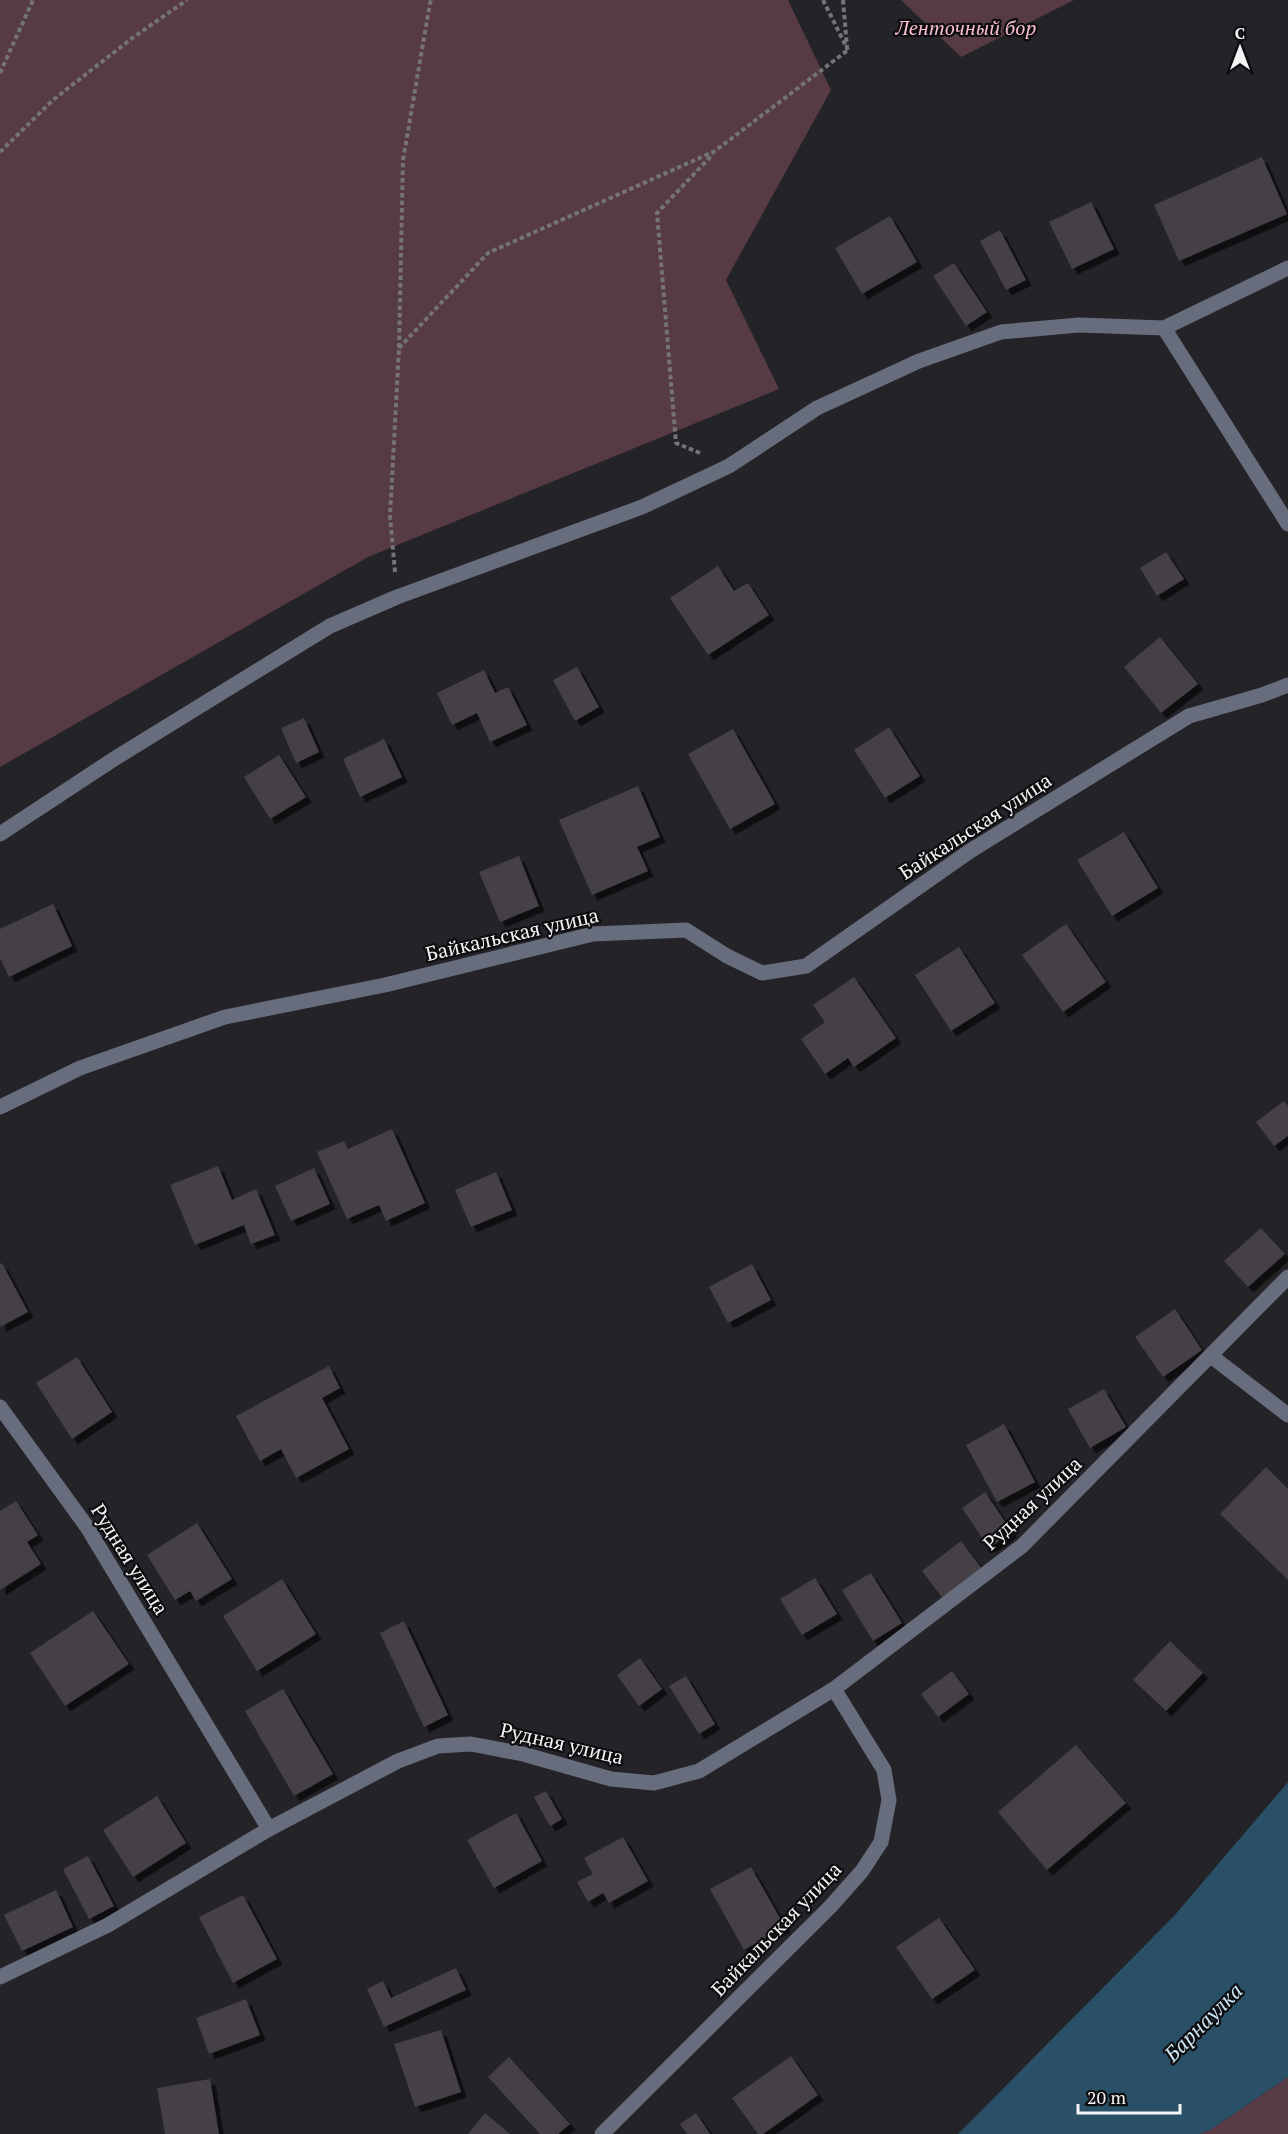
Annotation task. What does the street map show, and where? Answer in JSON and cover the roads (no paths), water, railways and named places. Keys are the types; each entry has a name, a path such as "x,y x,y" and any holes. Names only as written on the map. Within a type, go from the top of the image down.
{"street":[{"path":"0,834 114,759 330,626 397,597 642,507 729,466 818,408 919,361 1001,332 1079,325 1164,328 1288,268"},
{"path":"1164,328 1288,524"},
{"name":"Байкальская улица","path":"0,1107 80,1068 225,1017 385,985 593,934 686,930 727,956 762,973 806,966 970,851 1189,716 1288,685"},
{"name":"Рудная улица","path":"0,1407 87,1527 269,1828 398,1761 438,1746 471,1744 523,1754 610,1779 654,1783 699,1771 834,1689 1022,1546 1288,1277"},
{"path":"1211,1356 1288,1415"},
{"name":"Байкальская улица","path":"602,2134 831,1906 862,1871 880,1842 889,1800 884,1770 834,1689"},
{"path":"0,1977 108,1925 269,1828"}],"water":[{"name":"Барнаулка","path":"1288,1782 1288,2077 1210,2130 1199,2134 958,2134 1174,1916"}],"park label":[{"name":"Ленточный бор","path":"966,27"}]}
